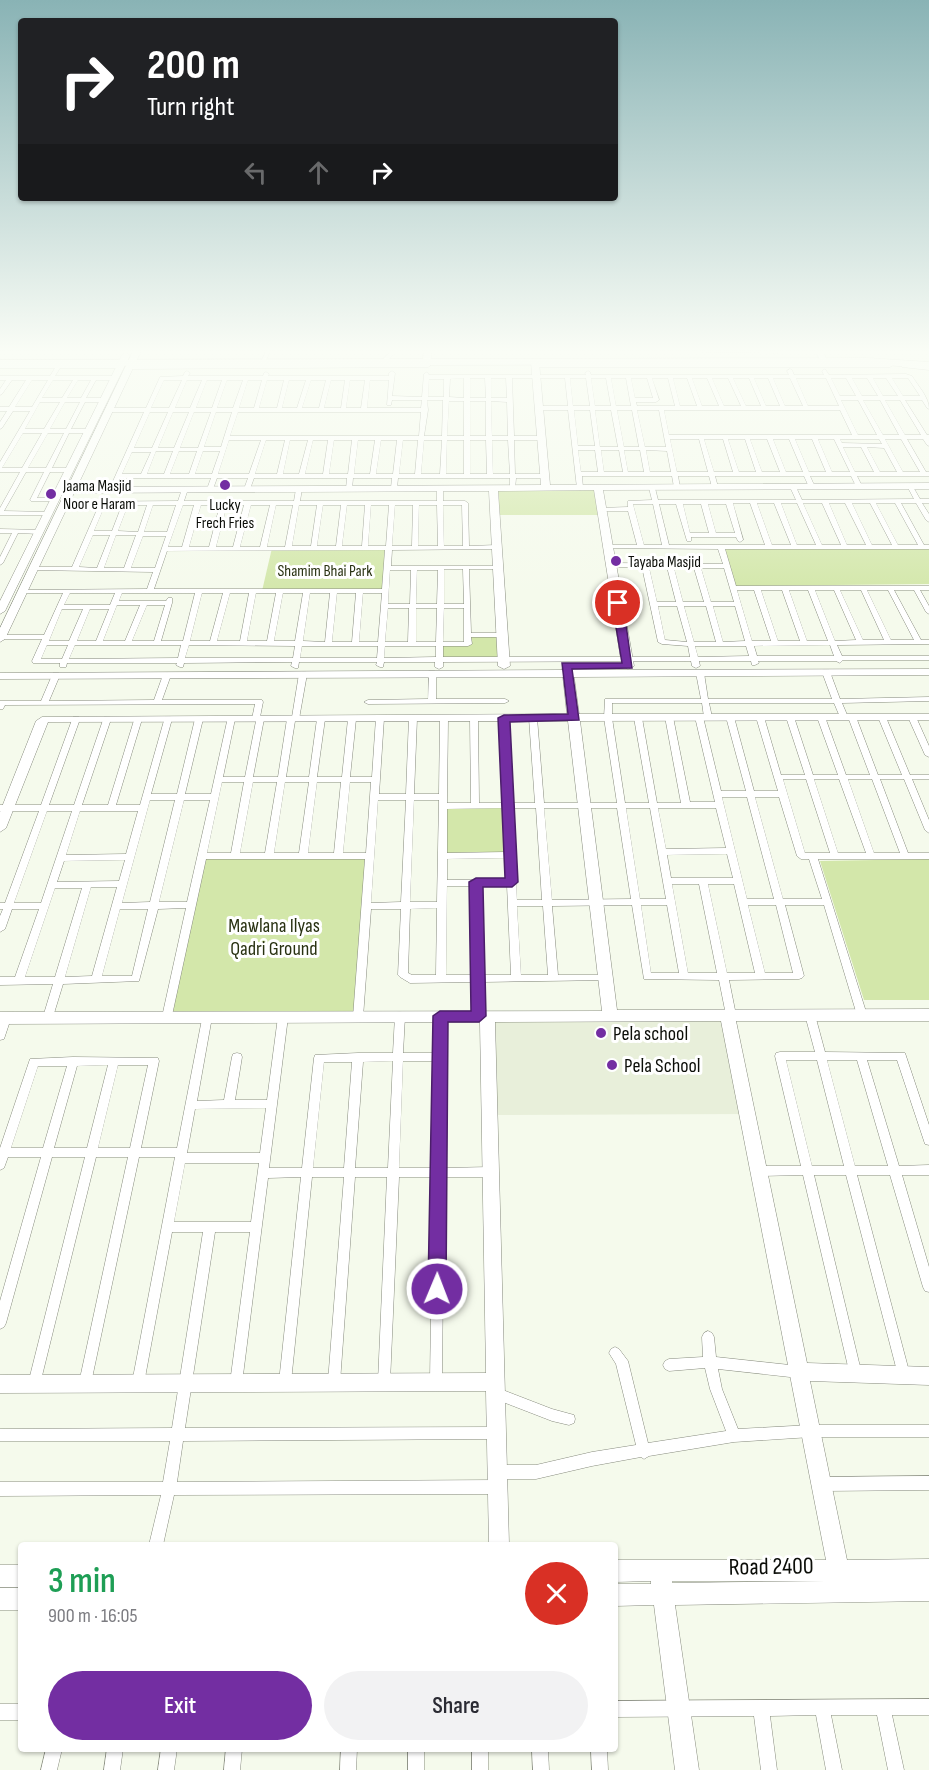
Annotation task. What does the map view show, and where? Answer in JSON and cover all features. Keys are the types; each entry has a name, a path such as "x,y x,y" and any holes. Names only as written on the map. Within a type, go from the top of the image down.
{"street":[{"path":"20,432 0,469 70,470"},
{"path":"47,432 0,513 58,520"},
{"path":"68,432 33,500 103,503 465,503 466,548"},
{"path":"88,432 70,470 58,520 0,638 73,643 468,644 466,567"},
{"path":"0,611 47,517 71,490 99,432"},
{"path":"113,503 118,476 138,432"},
{"path":"143,476 162,432"},
{"path":"166,476 184,432"},
{"path":"191,476 206,432"},
{"path":"210,489 230,432"},
{"path":"418,476 423,432"},
{"path":"443,476 444,432"},
{"path":"467,432 467,476"},
{"path":"489,432 490,476"},
{"path":"512,432 513,488"},
{"path":"540,432 546,488"},
{"path":"574,432 580,488"},
{"path":"596,432 602,474"},
{"path":"617,432 626,475"},
{"path":"639,432 648,475"},
{"path":"666,432 677,488"},
{"path":"853,432 856,437"},
{"path":"877,432 901,474"},
{"path":"900,432 926,474"},
{"path":"667,437 927,437 929,444"},
{"path":"701,437 716,487"},
{"path":"725,437 737,474"},
{"path":"747,437 760,474"},
{"path":"770,437 784,474"},
{"path":"791,437 812,487"},
{"path":"814,437 830,474"},
{"path":"836,437 860,486"},
{"path":"228,438 541,438"},
{"path":"247,489 264,438"},
{"path":"279,477 288,438"},
{"path":"302,476 311,438"},
{"path":"326,476 331,438"},
{"path":"349,489 355,438"},
{"path":"373,476 378,438"},
{"path":"394,488 400,438"},
{"path":"840,445 885,446"},
{"path":"863,446 878,474"},
{"path":"576,448 670,449"},
{"path":"130,450 224,449"},
{"path":"0,452 9,452"},
{"path":"79,452 89,452"},
{"path":"579,474 926,474"},
{"path":"118,476 544,476"},
{"path":"910,486 929,520"},
{"path":"71,490 929,486"},
{"path":"793,487 820,547"},
{"path":"494,488 503,663"},
{"path":"598,488 628,663"},
{"path":"652,488 666,547"},
{"path":"150,591 185,489"},
{"path":"288,548 298,489"},
{"path":"440,489 441,548"},
{"path":"848,501 870,547"},
{"path":"872,501 896,547"},
{"path":"897,501 925,547"},
{"path":"641,547 630,502 929,501"},
{"path":"680,502 691,547"},
{"path":"704,502 713,534"},
{"path":"729,502 742,547"},
{"path":"753,502 769,547"},
{"path":"777,502 795,547"},
{"path":"825,502 845,547"},
{"path":"75,569 103,503"},
{"path":"100,569 126,503"},
{"path":"127,570 151,503"},
{"path":"185,548 198,503"},
{"path":"212,548 224,503"},
{"path":"236,548 248,503"},
{"path":"263,548 273,503"},
{"path":"314,548 320,503"},
{"path":"339,548 344,503"},
{"path":"365,548 368,503"},
{"path":"380,664 392,503"},
{"path":"415,548 416,503"},
{"path":"602,509 631,509"},
{"path":"0,531 40,532"},
{"path":"0,563 16,532"},
{"path":"91,533 170,534"},
{"path":"688,535 738,535"},
{"path":"609,547 925,547"},
{"path":"721,547 754,662"},
{"path":"165,549 497,548"},
{"path":"612,565 726,566"},
{"path":"645,565 662,642 691,644 929,642"},
{"path":"670,565 705,700 704,717 717,794 760,977"},
{"path":"697,566 720,643"},
{"path":"412,644 414,567"},
{"path":"432,702 439,644 441,567"},
{"path":"387,568 498,567"},
{"path":"34,569 158,570"},
{"path":"733,588 929,588"},
{"path":"757,588 775,643"},
{"path":"785,588 804,643"},
{"path":"811,588 840,662"},
{"path":"836,588 861,643"},
{"path":"863,588 889,643"},
{"path":"890,588 919,642"},
{"path":"916,588 929,612"},
{"path":"23,591 385,591"},
{"path":"61,668 36,661 67,591"},
{"path":"99,643 119,591"},
{"path":"157,643 173,591"},
{"path":"180,664 199,591"},
{"path":"213,643 226,591"},
{"path":"243,643 253,591"},
{"path":"270,643 280,592"},
{"path":"269,856 293,719 298,643 307,592"},
{"path":"328,644 334,592"},
{"path":"355,644 360,592"},
{"path":"128,643 144,603"},
{"path":"60,607 169,603"},
{"path":"654,604 737,604"},
{"path":"384,606 467,606"},
{"path":"44,703 73,643 87,607"},
{"path":"468,635 501,635"},
{"path":"840,662 929,658"},
{"path":"0,668 180,664 567,669 697,666 754,662 929,665"},
{"path":"503,663 567,669 628,663"},
{"path":"0,676 61,668 167,675 380,664 437,667 503,663 628,663 826,672 929,672"},
{"path":"567,669 575,718 610,1016"},
{"path":"826,672 837,700 848,717 875,777 905,856"},
{"path":"157,702 167,675"},
{"path":"730,717 799,976 646,977 608,718 608,701 929,699"},
{"path":"368,702 505,701"},
{"path":"19,981 77,808 107,702"},
{"path":"0,707 2,703 260,702 235,856"},
{"path":"669,717 686,805"},
{"path":"760,717 801,856 929,856"},
{"path":"790,717 835,856"},
{"path":"821,717 871,856"},
{"path":"882,717 929,830"},
{"path":"912,717 929,755"},
{"path":"0,828 4,808 42,721 76,719 929,717"},
{"path":"338,856 352,718"},
{"path":"358,1017 380,718"},
{"path":"413,718 403,975 410,979 605,978"},
{"path":"441,978 444,718"},
{"path":"474,718 476,806"},
{"path":"504,718 516,978"},
{"path":"533,718 553,978"},
{"path":"638,718 684,977"},
{"path":"0,929 4,906 44,808 76,719"},
{"path":"111,808 138,719"},
{"path":"96,980 168,719"},
{"path":"0,981 136,979 200,719"},
{"path":"167,1017 231,719"},
{"path":"303,856 321,719"},
{"path":"778,777 929,777"},
{"path":"218,780 375,779"},
{"path":"717,794 783,794"},
{"path":"146,797 214,797"},
{"path":"374,797 410,797 476,806 720,805"},
{"path":"4,808 144,808"},
{"path":"662,852 731,851"},
{"path":"442,856 510,855"},
{"path":"202,856 370,856"},
{"path":"813,856 862,1015"},
{"path":"60,858 130,857"},
{"path":"667,881 738,881"},
{"path":"703,881 758,1171 839,1570"},
{"path":"476,882 478,978 483,1016 490,1172 499,1542"},
{"path":"442,883 512,882"},
{"path":"48,1017 88,884"},
{"path":"51,885 122,884"},
{"path":"513,903 670,902"},
{"path":"743,902 827,902"},
{"path":"117,906 191,905"},
{"path":"366,906 442,905"},
{"path":"4,906 44,906"},
{"path":"810,1015 904,1375"},
{"path":"0,1036 3,1018 929,1015"},
{"path":"384,1382 400,1016"},
{"path":"436,1382 440,1016"},
{"path":"138,1383 207,1017"},
{"path":"236,1383 283,1017"},
{"path":"856,1375 780,1056 901,1056 929,1141"},
{"path":"861,1056 929,1287"},
{"path":"229,1105 237,1057"},
{"path":"334,1382 357,1057"},
{"path":"285,1382 318,1061 323,1058 439,1057"},
{"path":"0,1165 30,1066 39,1060 148,1060 155,1064 85,1383"},
{"path":"0,1323 73,1061"},
{"path":"34,1383 114,1061"},
{"path":"190,1105 272,1104"},
{"path":"2,1153 135,1152 265,1158"},
{"path":"758,1171 929,1170"},
{"path":"263,1173 490,1172"},
{"path":"167,1227 256,1227"},
{"path":"157,1542 169,1488 210,1227"},
{"path":"708,1337 710,1362 716,1389 734,1436"},
{"path":"615,1353 622,1361 644,1452"},
{"path":"669,1365 710,1362 799,1372 929,1376"},
{"path":"0,1384 436,1382 495,1387 552,1415 569,1419"},
{"path":"0,1489 169,1488 497,1479 592,1459 734,1436 811,1431 929,1431"},
{"path":"0,1435 496,1433"},
{"path":"822,1484 929,1483"},
{"path":"660,1570 687,1770"},
{"name":"Road 2400","path":"618,1571 929,1570"},
{"path":"0,1576 18,1576"},
{"name":"Road 2400","path":"618,1595 929,1590"},
{"path":"0,1599 18,1599"},
{"path":"883,1707 896,1770"},
{"path":"618,1709 929,1707"},
{"path":"761,1708 770,1770"},
{"path":"822,1708 834,1770"},
{"path":"1,1715 18,1712"},
{"path":"49,1770 53,1752"},
{"path":"112,1770 115,1752"},
{"path":"166,1770 169,1752"},
{"path":"232,1770 234,1752"},
{"path":"348,1770 350,1752"},
{"path":"416,1752 416,1770"},
{"path":"480,1752 480,1770"},
{"path":"540,1752 541,1770"},
{"path":"599,1752 600,1770"}],"shaded area":[{"name":"Pela School","path":"727,1015 746,1114 489,1115 487,1016"}],"green space":[{"path":"493,488 598,488 603,515 495,515"},
{"name":"Shamim Bhai Park","path":"272,548 389,549 385,591 262,591"},
{"path":"723,548 929,548 929,584 735,586"},
{"path":"470,635 499,635 501,660 441,660 441,644 469,644"},
{"path":"443,806 508,806 510,855 443,856"},
{"name":"Mawlana Ilyas Qadri Ground","path":"205,857 368,857 355,1017 169,1017"},
{"path":"929,859 929,1000 864,1000 820,861"}],"place":[{"name":"Lucky Frech Fries","path":"225,485"},
{"name":"Jaama Masjid Noor e Haram","path":"51,494"},
{"name":"Tayaba Masjid","path":"616,561"},
{"name":"Pela school","path":"601,1033"},
{"name":"Pela School","path":"612,1065"}],"route":[{"path":"437,1289 440,1016 479,1016 476,882 512,882 504,718 575,718 571,683 566,666 628,666 618,603"}]}
